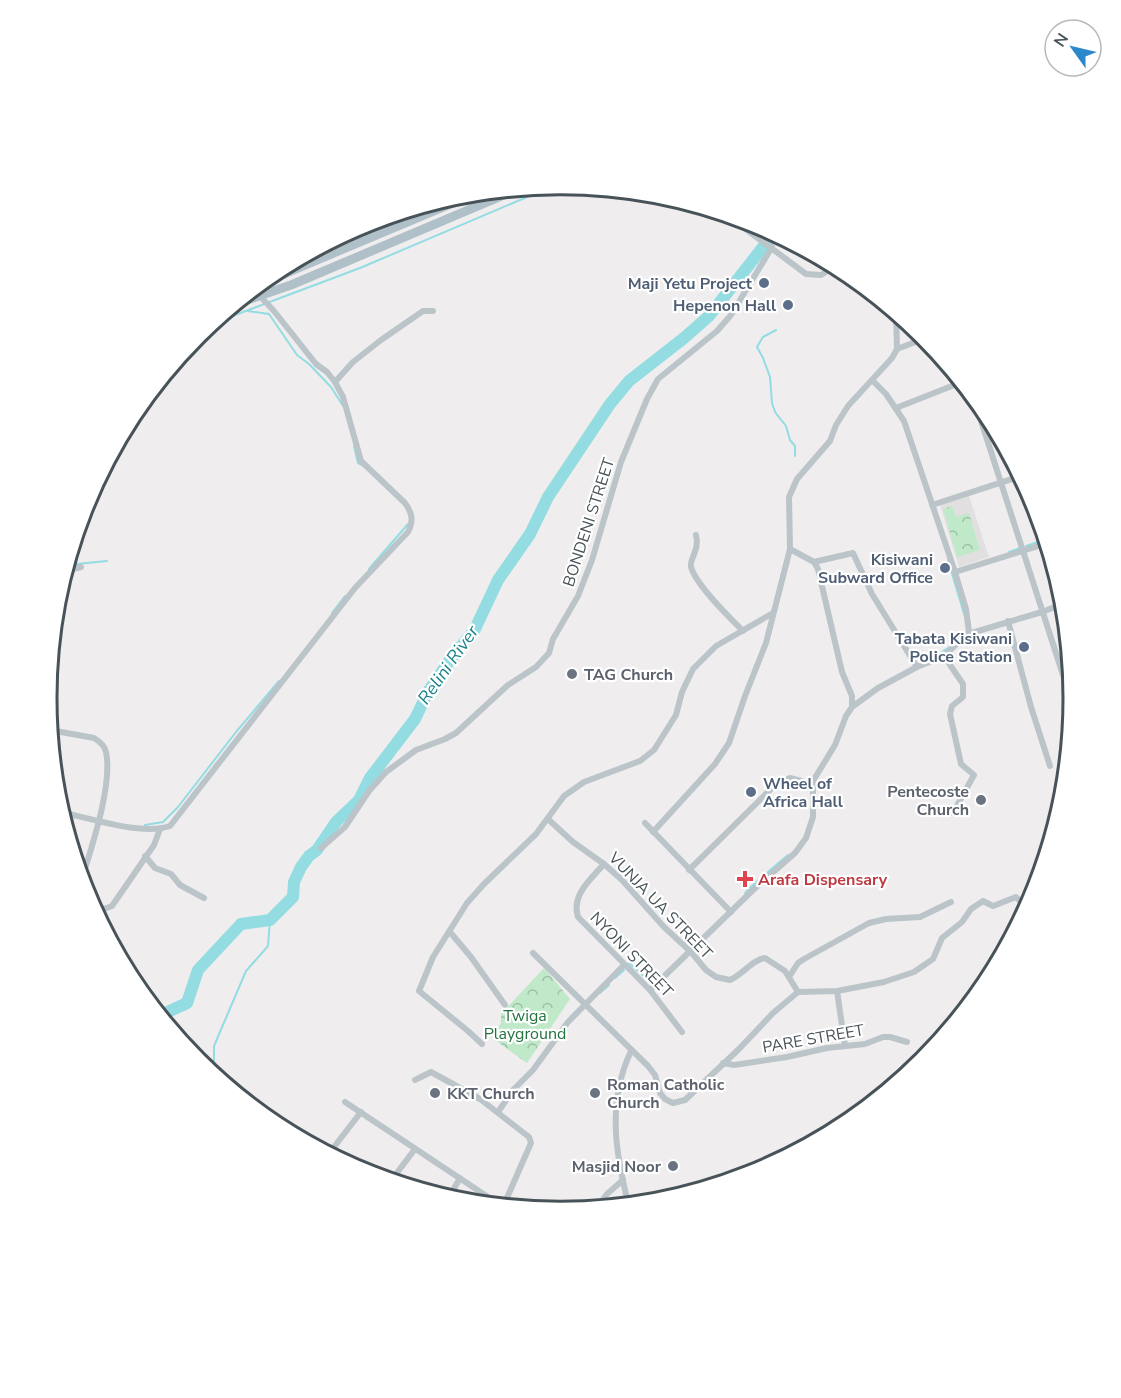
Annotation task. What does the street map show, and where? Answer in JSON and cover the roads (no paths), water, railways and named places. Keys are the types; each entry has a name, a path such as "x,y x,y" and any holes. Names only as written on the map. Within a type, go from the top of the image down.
{"main road":[{"path":"260,296 490,201"},
{"path":"307,264 426,214"}],"street":[{"path":"755,235 806,274 821,275 826,272"},
{"name":"BONDENI STREET","path":"321,848 345,827 369,791 386,772 416,750 456,733 508,685 536,667 549,652 553,639 578,596 592,560 621,462 647,399 658,380 717,331 732,315 770,246"},
{"path":"71,814 125,827 160,829 170,826 356,588 408,532 412,523 410,510 405,502 361,461 343,397 335,382 316,364 260,296"},
{"path":"335,382 353,362 381,340 423,311 433,311"},
{"path":"653,831 724,752 766,643 790,549 789,497 793,485 830,441 836,425 848,406 892,358 897,349 896,324"},
{"path":"897,349 916,342"},
{"path":"872,380 896,408 904,422 955,572 970,628 968,634"},
{"path":"896,408 954,385"},
{"path":"981,422 1063,676"},
{"path":"932,505 1013,479"},
{"path":"696,535 698,543 691,567 703,586 742,631"},
{"path":"955,572 1040,546"},
{"path":"790,549 814,562 819,573 844,678 852,696 852,707"},
{"path":"814,562 853,553 872,594 916,667"},
{"path":"74,569 81,567"},
{"path":"650,990 795,853 806,838 813,817 813,784 816,774 835,745 846,716 852,707 878,688 916,667 944,656 968,634 1055,607"},
{"path":"482,1044 419,991 433,957 474,894 549,820 564,796 572,789 595,777 640,761 654,750 676,715 682,692 693,669 716,646 773,613"},
{"path":"1008,621 1031,707 1050,766"},
{"path":"944,656 963,684 963,697 952,706 951,714 961,764 974,775 953,813"},
{"path":"58,732 94,738 104,746 105,793 86,865"},
{"path":"689,870 777,783 790,778 813,784"},
{"name":"VUNJA UA STREET","path":"549,820 573,842 604,864 637,895 664,927 691,952 706,970 716,977 730,981 742,975 762,957 773,962 789,977"},
{"path":"645,823 731,912"},
{"path":"103,909 112,906 154,845 160,829"},
{"path":"145,856 154,868 171,874 180,885 204,898"},
{"name":"NYONI STREET","path":"604,864 578,896 575,904 578,917 650,990 682,1032"},
{"path":"533,952 655,1075 662,1096 673,1103 685,1100 773,1013 798,992 837,991 884,982 914,972 933,959 942,938 982,901 993,906 1016,897 1021,902"},
{"path":"798,992 789,977 798,963 804,959 861,926 886,919 920,917 951,902"},
{"path":"450,932 505,1005"},
{"path":"498,1112 514,1089 533,1070 568,1022 624,965"},
{"path":"837,991 845,1046"},
{"name":"PARE STREET","path":"723,1063 747,1064 865,1044 886,1036 907,1042"},
{"path":"627,1198 615,1122 617,1090 624,1065 632,1051"},
{"path":"415,1080 432,1072 480,1099 523,1131 531,1143 506,1199"},
{"path":"345,1102 488,1197"},
{"path":"334,1149 361,1112"},
{"path":"396,1175 415,1149"},
{"path":"453,1191 460,1178"},
{"path":"602,1200 623,1180"}],"waterway":[{"path":"236,315 360,268 527,197"},
{"name":"Relini River","path":"166,1013 187,1003 198,970 241,924 270,920 293,897 294,882 301,867 317,850 336,822 359,800 370,778 415,719 428,692 475,629 498,580 530,534 548,497 610,404 629,381 709,316 768,241"},
{"path":"248,311 269,314 297,355 331,387 343,406"},
{"path":"776,330 763,337 757,347 770,377 775,412 786,426 790,440 795,446 795,456"},
{"path":"354,446 358,463 362,465"},
{"path":"369,569 408,524"},
{"path":"1026,546 1039,542"},
{"path":"1009,552 1020,548"},
{"path":"948,560 965,617"},
{"path":"76,564 107,561"},
{"path":"332,613 345,596"},
{"path":"936,656 951,646"},
{"path":"145,825 163,822 178,807 279,681"},
{"path":"745,893 788,855"},
{"path":"214,1064 214,1046 246,971 268,946 270,920"},
{"path":"629,963 649,981 656,981"},
{"path":"615,978 624,970"},
{"path":"600,993 609,985"}],"place":[{"name":"Maji Yetu Project","path":"764,283"},
{"name":"Hepenon Hall","path":"788,305"},
{"name":"Kisiwani Subward Office","path":"945,568"},
{"name":"Tabata Kisiwani Police Station","path":"1024,647"},
{"name":"TAG Church","path":"572,674"},
{"name":"Wheel of Africa Hall","path":"751,792"},
{"name":"Pentecoste Church","path":"981,800"},
{"name":"Arafa Dispensary","path":"745,879"},
{"name":"KKT Church","path":"435,1093"},
{"name":"Roman Catholic Church","path":"595,1093"},
{"name":"Masjid Noor","path":"673,1166"}],"park label":[{"name":"Twiga Playground","path":"525,1024"}]}
